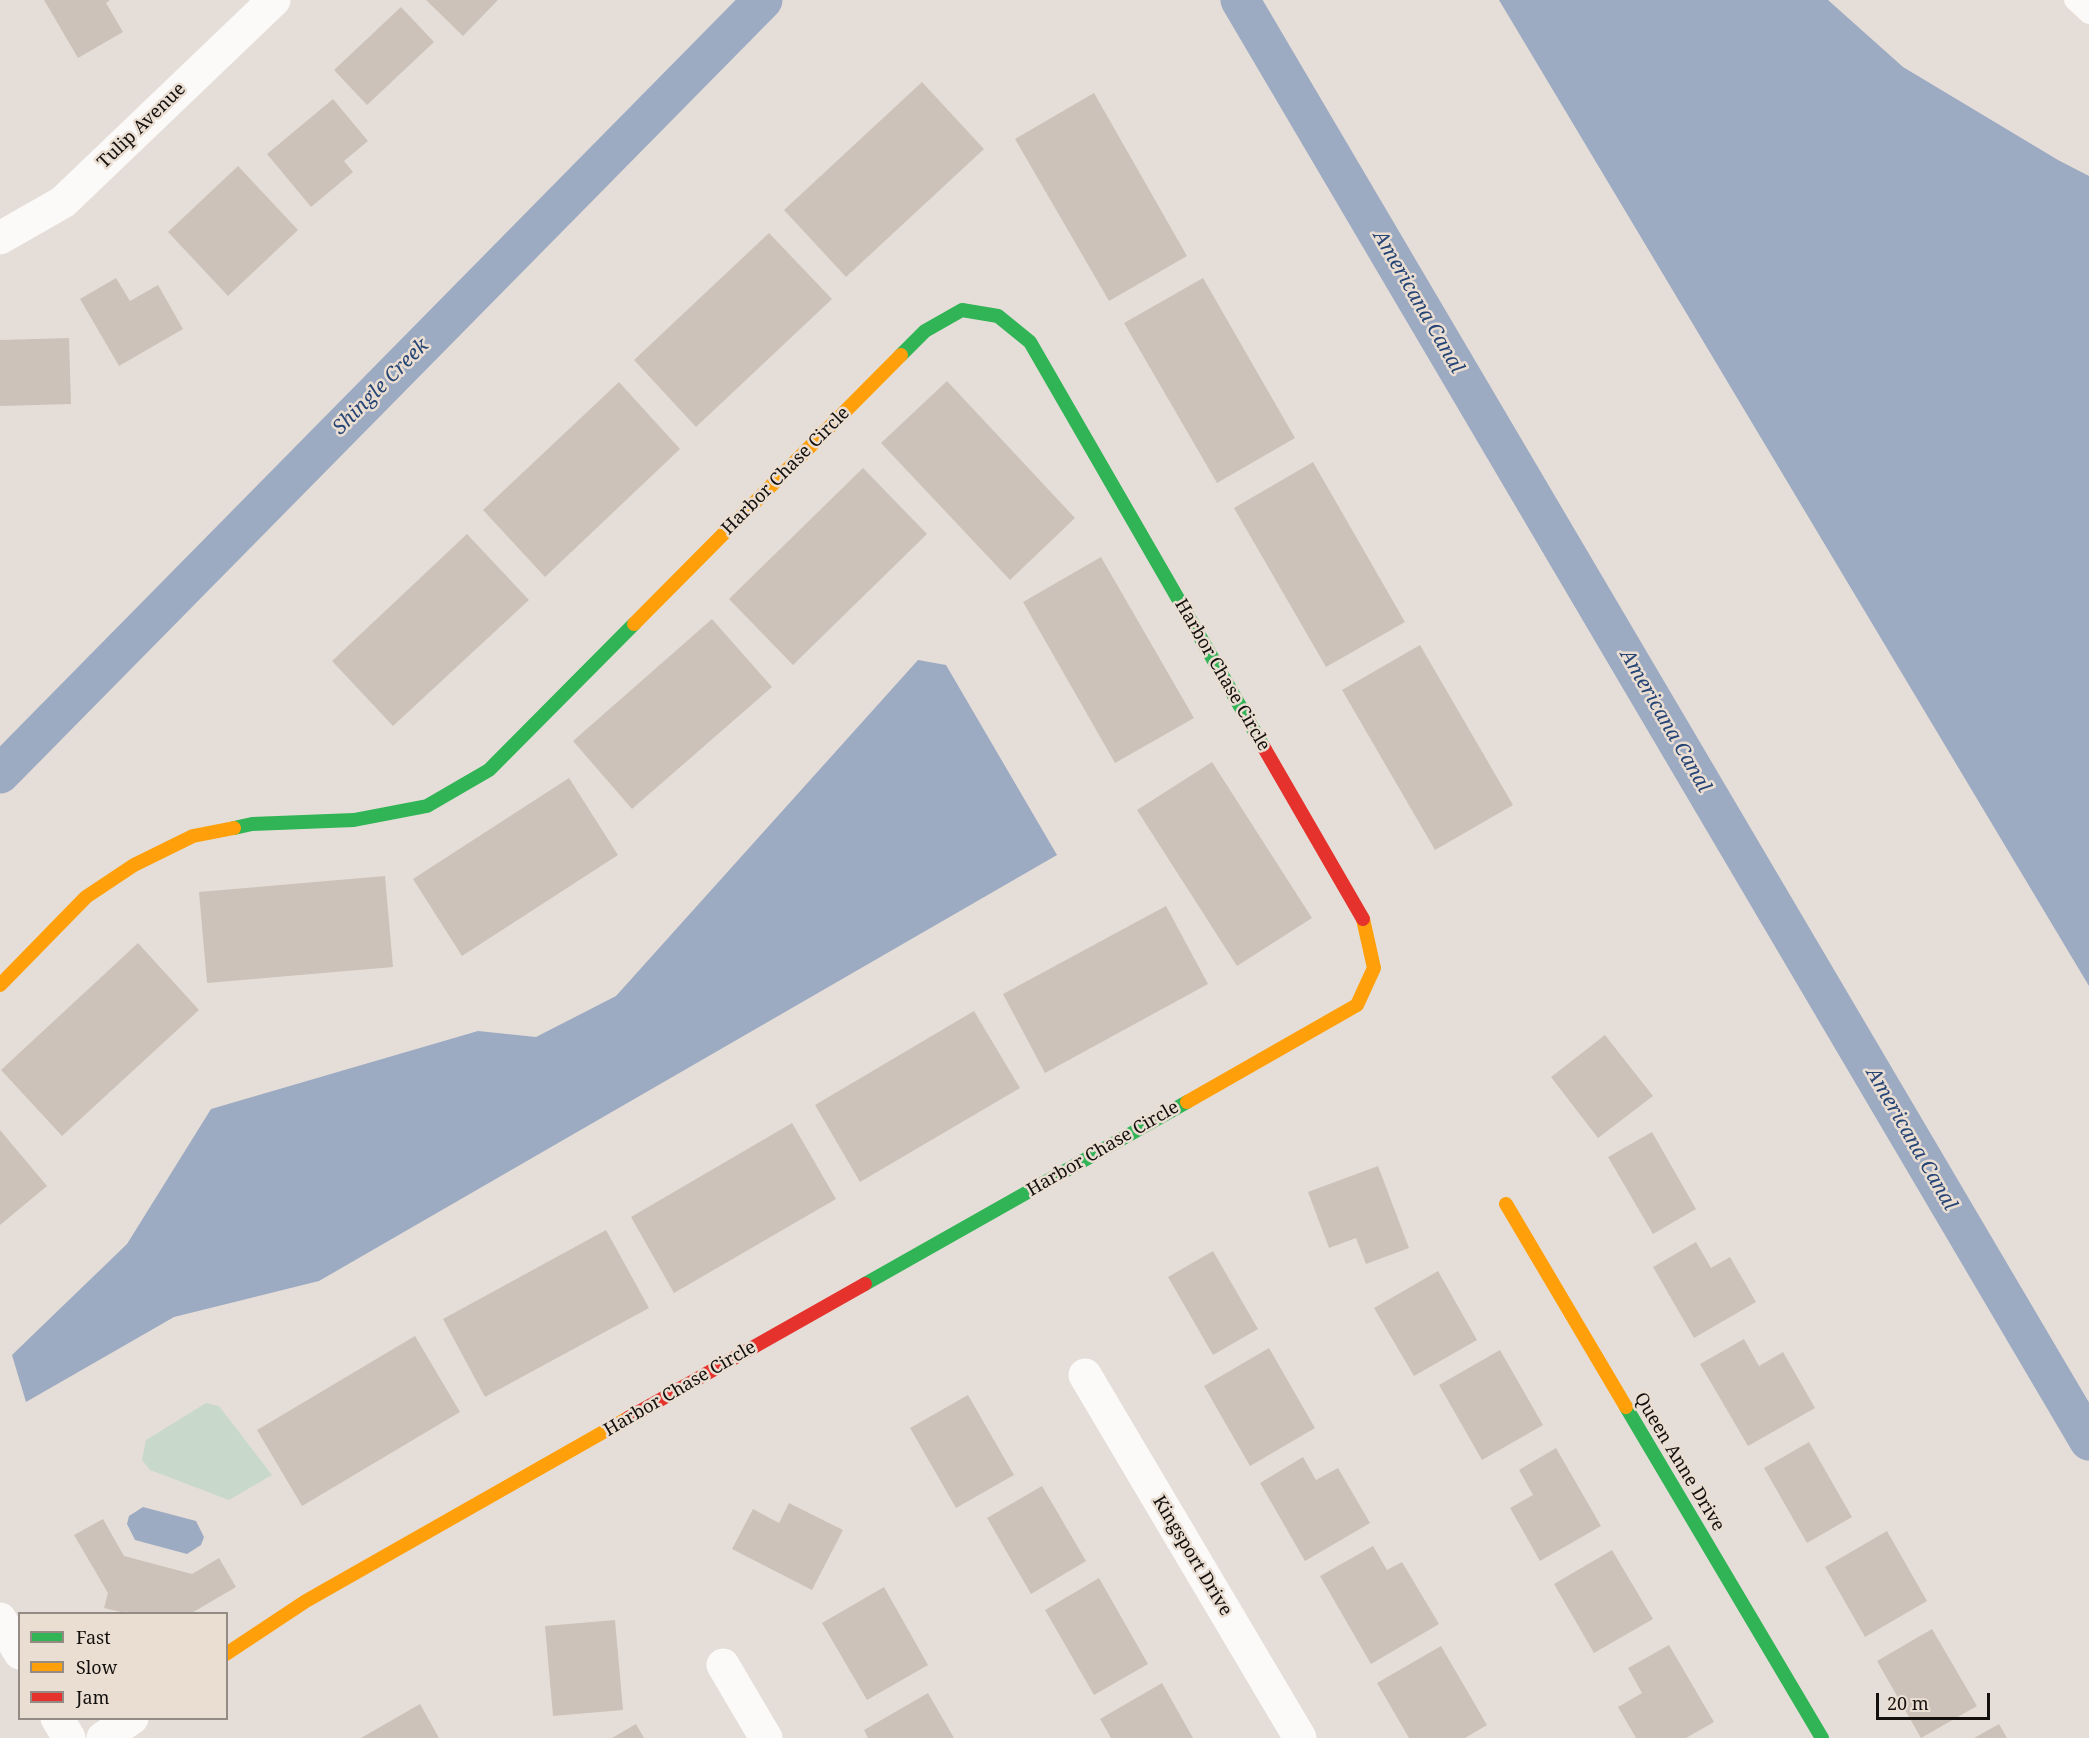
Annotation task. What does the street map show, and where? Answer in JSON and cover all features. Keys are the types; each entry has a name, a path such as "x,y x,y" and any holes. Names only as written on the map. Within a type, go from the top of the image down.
{"street":[{"name":"Tulip Avenue","path":"0,238 63,202 274,0"},
{"name":"Harbor Chase Circle","path":"0,985 86,897 134,865 193,836 252,824 354,820 427,806 489,770 925,331 962,310 998,316 1030,342 1363,919 1374,968 1358,1005 306,1600 228,1653"},
{"name":"Queen Anne Drive","path":"1506,1204 1822,1738"},
{"name":"Kingsport Drive","path":"1085,1375 1300,1738"},
{"path":"0,1619 18,1650"},
{"path":"723,1665 766,1738"},
{"path":"58,1720 69,1738"},
{"path":"103,1738 130,1720"}],"lane":[{"path":"2074,0 2089,14"}],"green space":[{"path":"206,1403 219,1406 272,1475 229,1500 150,1470 142,1460 146,1440"}],"water":[{"path":"1499,0 1828,0 1903,67 2058,160 2089,176 2089,986"},
{"path":"918,660 946,665 1057,855 319,1281 174,1317 26,1402 12,1355 127,1244 211,1109 478,1031 536,1037 616,996"},
{"path":"143,1507 196,1521 204,1537 201,1545 187,1554 135,1540 127,1524 129,1516"}],"building":[{"path":"44,0 110,0 106,3 123,32 78,58"},
{"path":"426,0 498,0 463,36"},
{"path":"401,7 434,42 367,105 334,70"},
{"path":"922,82 984,149 846,277 784,210"},
{"path":"1094,93 1187,256 1109,301 1015,139"},
{"path":"333,99 368,141 344,161 353,172 311,207 267,154"},
{"path":"238,166 298,230 228,296 168,232"},
{"path":"769,233 832,299 696,427 634,360"},
{"path":"116,278 130,301 158,285 183,329 119,366 80,299"},
{"path":"1203,278 1295,438 1217,483 1124,323"},
{"path":"69,338 71,404 0,406 0,340"},
{"path":"947,381 1075,518 1010,580 881,443"},
{"path":"619,382 680,449 545,577 483,510"},
{"path":"1313,462 1405,622 1326,667 1234,508"},
{"path":"863,468 927,534 793,665 729,599"},
{"path":"467,534 529,600 393,726 332,661"},
{"path":"1101,557 1194,718 1115,763 1023,602"},
{"path":"712,619 772,687 632,809 573,741"},
{"path":"1420,645 1513,805 1435,850 1342,690"},
{"path":"1212,762 1312,918 1237,966 1137,810"},
{"path":"569,778 618,855 462,956 413,879"},
{"path":"385,876 393,967 207,983 199,892"},
{"path":"1166,906 1208,984 1045,1073 1003,994"},
{"path":"138,943 199,1010 62,1136 1,1070"},
{"path":"974,1011 1020,1088 860,1182 815,1105"},
{"path":"1605,1035 1653,1096 1598,1138 1551,1077"},
{"path":"792,1123 836,1199 674,1293 631,1217"},
{"path":"0,1130 47,1186 0,1225"},
{"path":"1652,1132 1696,1209 1653,1234 1608,1157"},
{"path":"1378,1166 1409,1248 1366,1264 1356,1238 1329,1248 1308,1192"},
{"path":"606,1230 649,1308 485,1397 443,1319"},
{"path":"1696,1242 1711,1268 1730,1257 1756,1302 1694,1338 1653,1267"},
{"path":"1213,1251 1258,1329 1213,1355 1168,1277"},
{"path":"1438,1271 1477,1340 1414,1376 1374,1308"},
{"path":"415,1336 460,1412 302,1506 257,1430"},
{"path":"1744,1339 1759,1366 1783,1352 1815,1408 1748,1446 1700,1364"},
{"path":"1269,1348 1315,1428 1250,1466 1204,1386"},
{"path":"1500,1350 1543,1425 1482,1460 1439,1385"},
{"path":"968,1395 1014,1475 956,1508 910,1428"},
{"path":"1809,1442 1852,1517 1807,1543 1764,1468"},
{"path":"1556,1448 1601,1526 1540,1561 1510,1508 1533,1495 1519,1470"},
{"path":"1303,1457 1316,1480 1338,1468 1370,1523 1305,1561 1260,1483"},
{"path":"1042,1486 1086,1561 1031,1594 987,1518"},
{"path":"789,1503 843,1530 812,1590 732,1549 753,1509 779,1523"},
{"path":"103,1519 124,1556 192,1574 219,1558 236,1587 193,1612 121,1612 104,1608 108,1593 74,1535"},
{"path":"1887,1531 1927,1601 1865,1637 1825,1567"},
{"path":"1373,1546 1387,1570 1402,1562 1439,1624 1371,1664 1320,1576"},
{"path":"1612,1550 1653,1619 1594,1653 1554,1584"},
{"path":"1099,1578 1148,1664 1094,1695 1045,1610"},
{"path":"884,1587 928,1665 867,1700 822,1623"},
{"path":"615,1620 623,1710 553,1716 545,1626"},
{"path":"1932,1629 1977,1706 1921,1738 1877,1661"},
{"path":"1669,1645 1714,1722 1686,1738 1636,1738 1618,1707 1642,1693 1628,1668"},
{"path":"1441,1646 1487,1725 1465,1738 1409,1738 1377,1683"},
{"path":"1162,1683 1193,1738 1111,1738 1100,1719"},
{"path":"928,1693 954,1738 868,1738 864,1730"},
{"path":"420,1704 439,1738 361,1738"},
{"path":"636,1724 644,1738 612,1738"},
{"path":"1999,1724 2007,1738 1974,1738"}],"waterway":[{"name":"Shingle Creek","path":"0,774 763,0"},
{"name":"Americana Canal","path":"1240,0 2089,1441"}],"traffic: fast":[{"path":"901,355 925,331 962,310 998,316 1030,342 1263,746"},
{"path":"234,828 252,824 354,820 427,806 489,770 634,624"},
{"path":"865,1284 1187,1102"},
{"path":"1626,1407 1822,1738"}],"traffic: slow":[{"path":"634,624 901,355"},
{"path":"0,985 86,897 134,865 193,836 234,828"},
{"path":"1187,1102 1357,1005 1374,968 1363,919"},
{"path":"1506,1204 1626,1407"},
{"path":"228,1653 306,1601 628,1418"}],"traffic: jam":[{"path":"1263,746 1363,919"},
{"path":"628,1418 865,1284"}]}
